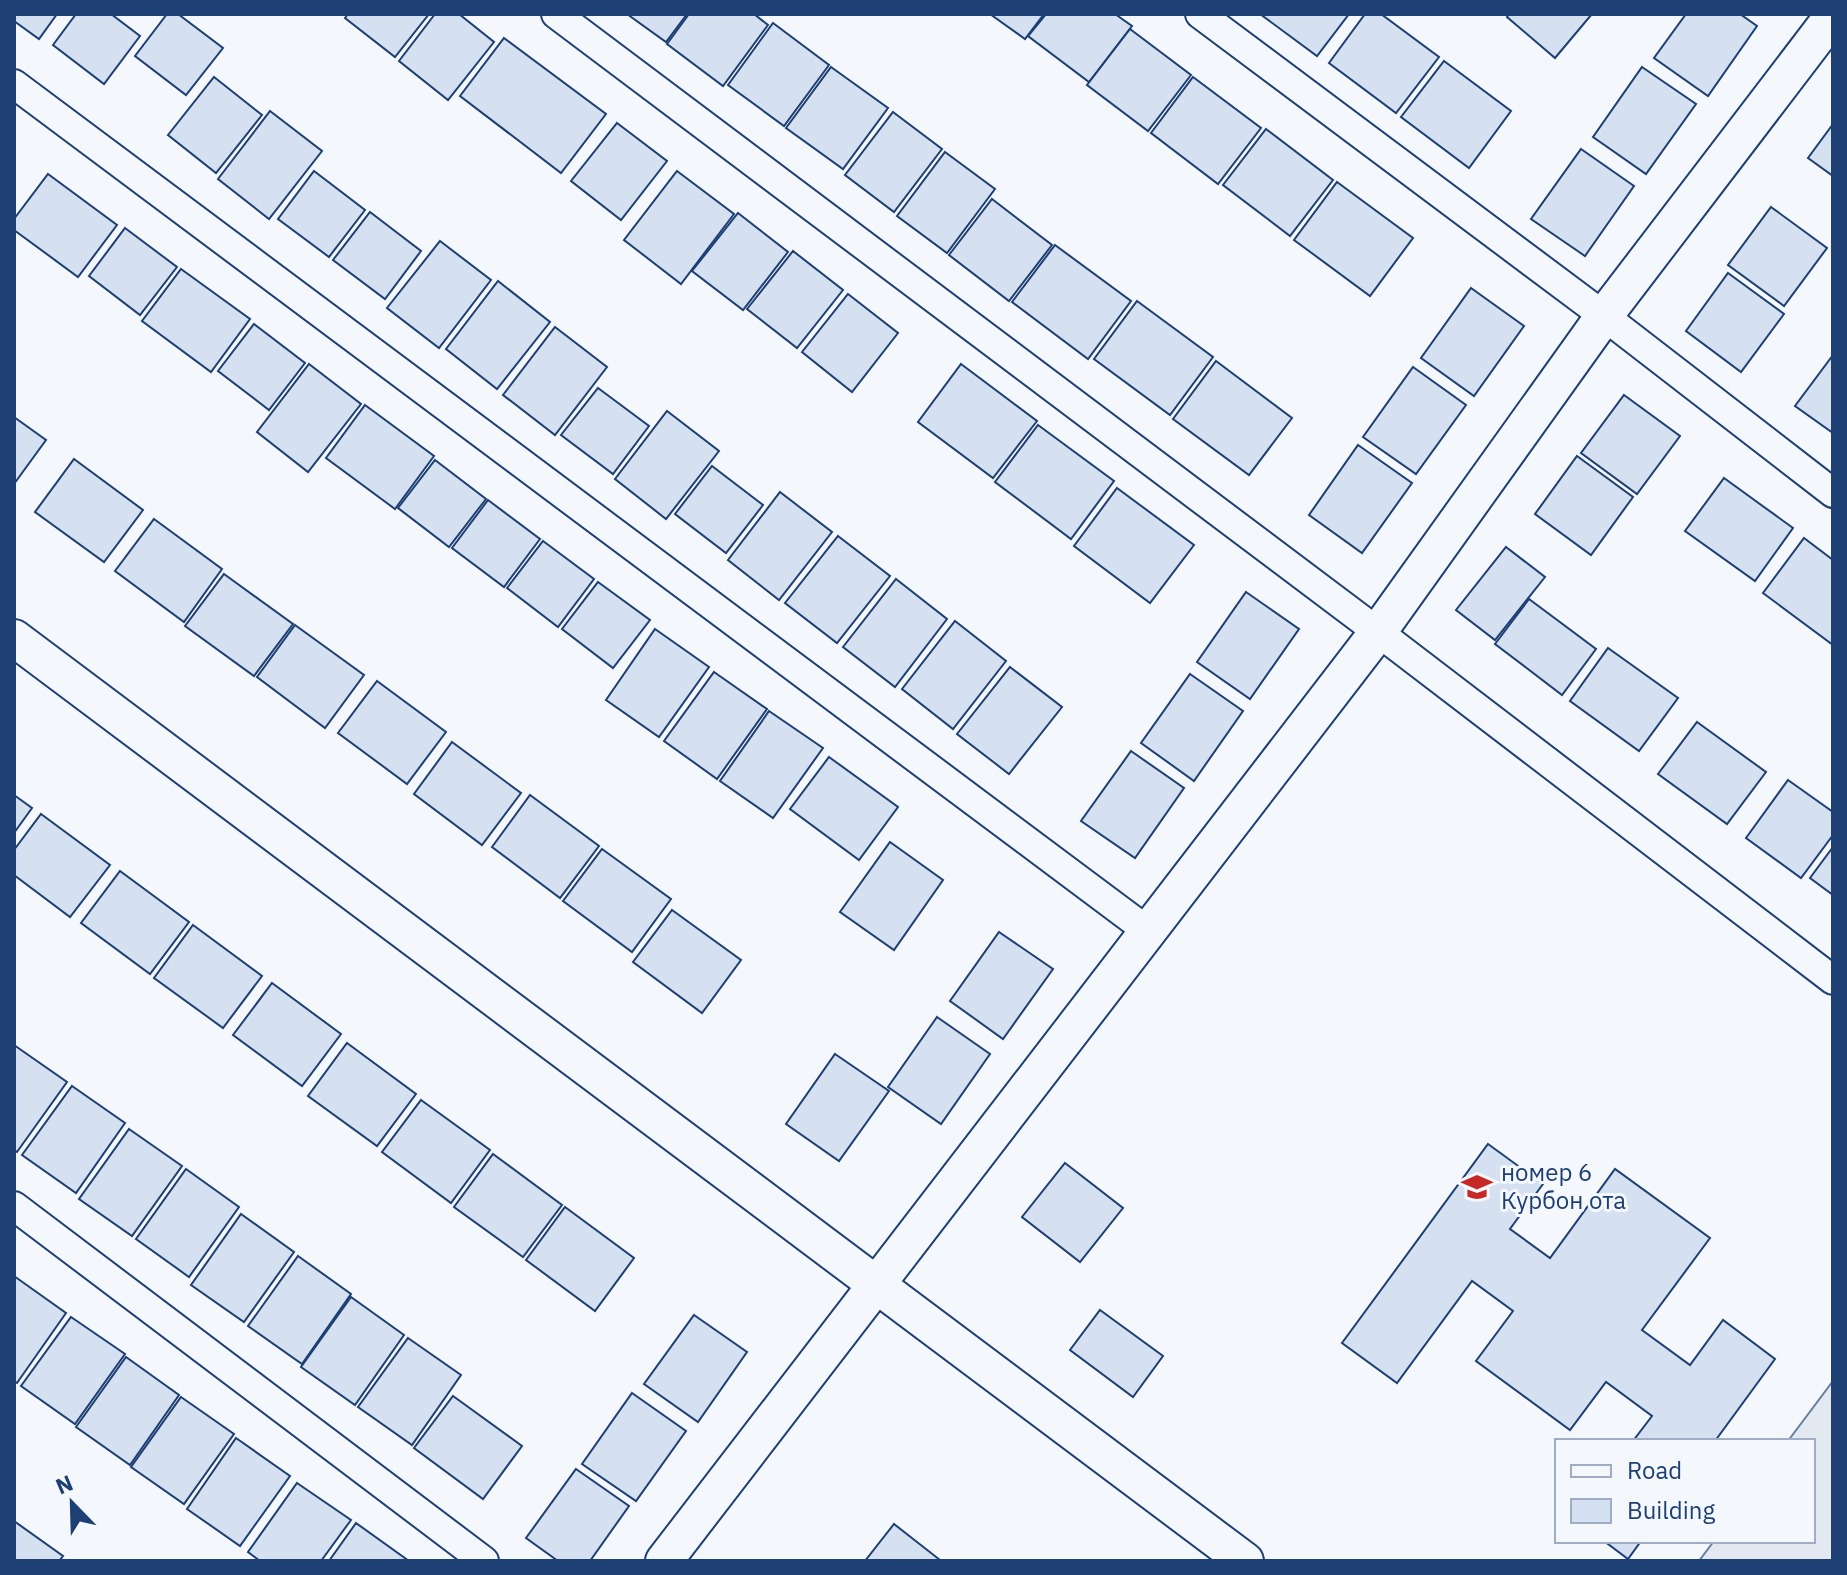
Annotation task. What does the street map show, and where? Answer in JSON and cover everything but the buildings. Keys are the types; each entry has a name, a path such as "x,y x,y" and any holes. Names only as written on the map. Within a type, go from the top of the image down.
{"street":[{"path":"556,14 1378,632 1833,980"},
{"path":"1200,14 1604,316 1833,493"},
{"path":"664,1561 1378,632 1604,316 1827,20"},
{"path":"14,84 1149,932"},
{"path":"14,638 1245,1561"},
{"path":"14,1206 484,1561"}],"shaded area":[{"path":"1833,1381 1833,1561 1699,1561 1712,1543 1815,1543 1815,1439 1790,1439"}],"place":[{"name":"номер 6 Курбон ота","path":"1477,1187"}]}
